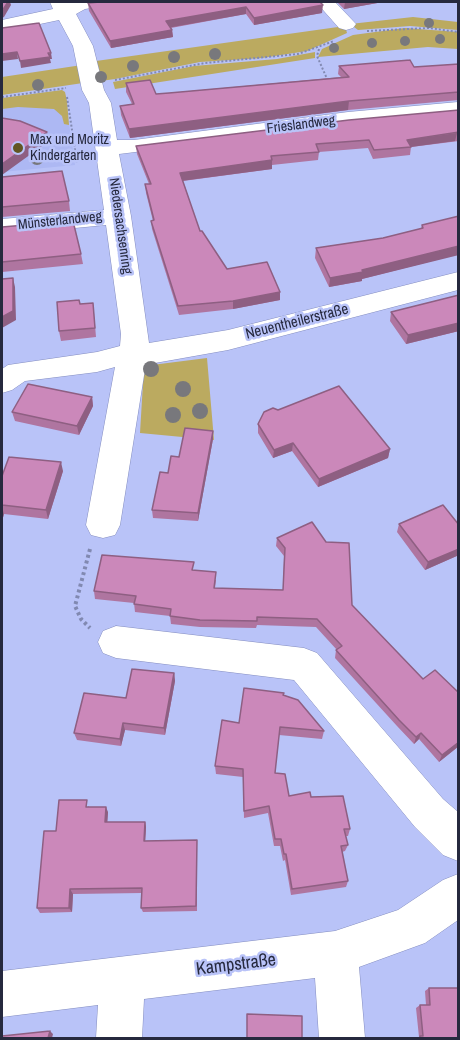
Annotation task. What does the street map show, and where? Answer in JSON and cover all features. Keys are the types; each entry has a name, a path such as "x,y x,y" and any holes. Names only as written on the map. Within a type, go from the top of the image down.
{"street":[{"path":"2,26 31,21 62,7 97,2"},
{"path":"325,2 344,31"},
{"name":"Niedersachsenring","path":"62,7 83,46 92,84 100,103 135,334 134,352 126,382 103,525"},
{"name":"Frieslandweg","path":"108,147 135,147 348,119 459,109"},
{"name":"Münsterlandweg","path":"2,227 118,216"},
{"name":"Neuentheilerstraße","path":"134,352 155,353 228,340 459,281"},
{"path":"2,383 18,372 97,362 134,352"},
{"path":"116,642 304,665 429,813 459,840"},
{"name":"Kampstraße","path":"2,994 336,953 410,928 459,895"},
{"path":"336,953 342,1038"},
{"path":"119,1038 122,978"}],"path":[{"path":"365,31 429,28 459,32"},
{"path":"2,96 92,84 184,66 279,57 319,48 344,31"},
{"path":"319,48 317,56 348,119"},
{"path":"66,88 77,163"},
{"path":"103,525 92,540 75,606 81,620 101,638 116,642"}],"shaded area":[{"path":"413,17 458,22 458,30 410,26 358,30 350,24"},
{"path":"345,26 347,33 307,51 262,58 200,62 101,81 96,61"},
{"path":"405,28 458,32 458,49 428,47 318,57 322,49 353,35"},
{"path":"315,52 315,58 115,89 113,82 194,66 277,59"},
{"path":"82,65 83,83 2,95 2,77"},
{"path":"62,90 65,92 67,101 69,125 64,124 62,116 54,109 18,107 2,109 2,98"},
{"path":"2,102 66,103 75,165 2,172"},
{"path":"207,358 214,440 140,433 144,366"}],"building":[{"path":"2,2 8,2 2,11"},
{"path":"320,2 323,5 254,18 246,7 166,21 172,30 110,41 88,3"},
{"path":"39,23 51,53 48,53 50,57 20,61 17,52 2,54 2,28"},
{"path":"410,60 414,67 459,64 459,92 349,101 129,129 120,106 134,104 126,83 150,80 156,94 169,93 349,77 339,66"},
{"path":"459,110 459,132 407,140 411,147 374,150 369,140 316,144 319,152 271,156 272,160 180,173 200,231 227,269 267,262 280,292 233,301 178,306 151,221 154,220 145,184 151,184 136,146 349,120"},
{"name":"Max und Moritz Kindergarten","path":"2,118 20,121 47,132 2,164"},
{"path":"62,171 69,201 2,207 2,177"},
{"path":"459,216 459,246 362,270 363,272 330,278 316,248 383,238"},
{"path":"73,221 81,254 2,262 2,227"},
{"path":"13,278 13,311 2,317 2,279"},
{"path":"459,295 459,323 408,335 391,312"},
{"path":"79,300 80,304 93,303 95,328 59,331 57,302"},
{"path":"28,384 92,397 77,426 12,412"},
{"path":"339,386 390,449 319,479 293,443 274,450 258,424 264,412 273,408 278,410"},
{"path":"185,428 213,431 198,513 152,510 160,472 168,473 171,456 179,457"},
{"path":"9,457 61,462 46,510 2,505 2,476"},
{"path":"443,505 459,525 459,549 428,562 399,524"},
{"path":"312,522 326,542 349,543 352,605 423,679 435,670 459,693 459,742 442,755 421,733 416,737 399,720 336,650 342,646 317,619 257,617 257,621 200,620 170,616 171,609 134,604 136,596 94,591 102,555 194,562 192,570 216,572 214,588 283,590 285,548 277,538"},
{"path":"132,669 174,673 164,728 123,723 120,739 74,733 84,693 126,698"},
{"path":"244,688 284,693 283,695 298,700 324,731 280,727 275,773 285,774 289,796 310,792 311,797 343,796 350,829 344,829 348,845 341,846 348,881 292,889 286,854 284,854 281,839 275,839 269,806 244,811 243,769 215,766 222,720 239,723"},
{"path":"59,800 87,800 86,807 106,807 105,822 145,822 144,841 197,840 196,906 141,908 142,888 70,889 69,908 37,908 44,831 56,831"},
{"path":"429,988 459,988 459,1038 420,1038 423,1036 420,1005 430,1005"},
{"path":"247,1014 302,1016 302,1038 247,1038"},
{"path":"50,1031 48,1038 2,1038 2,1036"}],"place":[{"name":"Max und Moritz Kindergarten","path":"18,148"}]}
